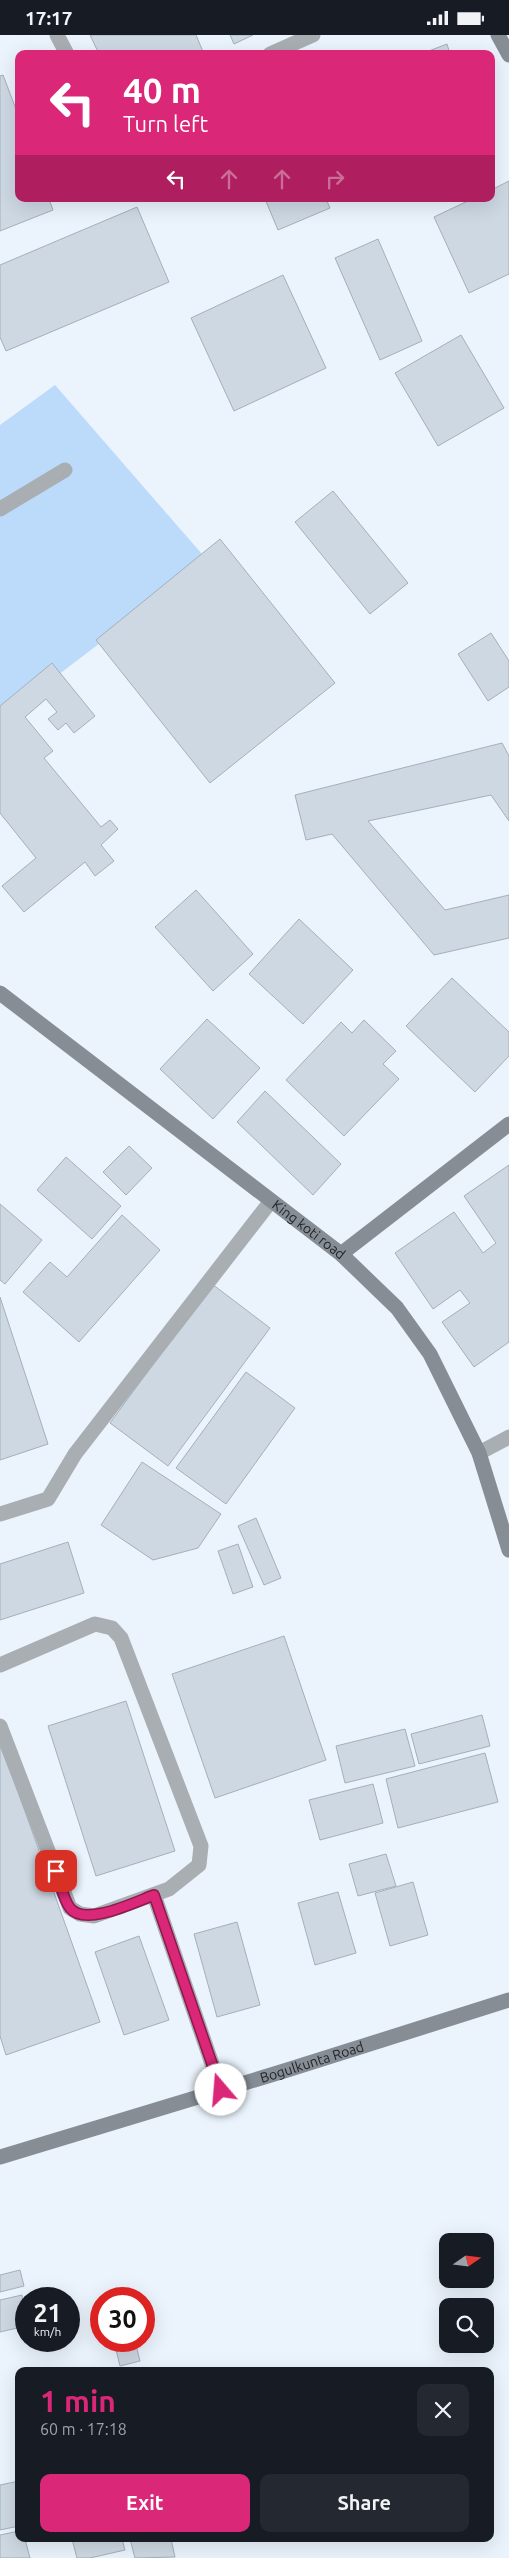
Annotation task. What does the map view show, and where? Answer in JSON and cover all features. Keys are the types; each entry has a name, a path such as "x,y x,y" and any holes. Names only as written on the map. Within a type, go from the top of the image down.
{"street":[{"path":"58,35 65,50"},
{"path":"279,50 313,35"},
{"path":"498,35 509,55"},
{"path":"0,509 65,470"},
{"name":"King koti road","path":"0,993 342,1254 397,1308 430,1354 479,1453 509,1550"},
{"path":"342,1254 509,1124"},
{"path":"0,1514 48,1499 75,1454 271,1201"},
{"path":"479,1453 509,1437"},
{"path":"0,1665 95,1624 112,1627 121,1638 201,1846 199,1865 170,1889 94,1916 80,1915 70,1907 0,1726"},
{"path":"154,1895 221,2090"},
{"name":"Bogulkunta Road","path":"0,2157 509,2000"}],"shaded area":[{"path":"55,385 208,561 0,719 0,425"}],"building":[{"path":"90,35 196,35 202,50 97,50"},
{"path":"230,35 253,35 234,44"},
{"path":"447,44 449,50 431,50"},
{"path":"3,75 15,106 15,202 50,202 53,210 0,231 0,76"},
{"path":"509,181 509,274 469,293 434,217 466,202 495,202 495,188"},
{"path":"266,202 327,202 330,208 278,230"},
{"path":"137,207 169,282 6,351 0,337 0,265"},
{"path":"378,239 422,341 380,360 335,258"},
{"path":"283,275 326,368 234,411 191,318"},
{"path":"461,335 504,408 438,446 395,373"},
{"path":"333,491 408,583 370,614 295,522"},
{"path":"220,539 335,683 210,783 96,640"},
{"path":"491,633 509,661 509,687 488,701 458,654"},
{"path":"52,663 95,716 74,733 66,723 58,730 48,719 57,712 46,699 25,717 53,751 44,758 101,827 110,820 118,829 101,845 114,861 95,876 85,862 24,912 2,886 36,858 0,813 0,706"},
{"path":"502,743 509,756 509,821 491,795 368,821 445,910 509,895 509,938 434,955 332,834 306,840 295,795"},
{"path":"196,890 253,954 213,991 155,927"},
{"path":"299,919 353,970 303,1024 249,974"},
{"path":"452,978 509,1032 509,1056 475,1092 406,1026"},
{"path":"207,1019 260,1068 213,1119 160,1069"},
{"path":"364,1020 396,1051 383,1064 399,1079 344,1136 286,1080 341,1022 352,1033"},
{"path":"265,1091 341,1164 313,1195 237,1122"},
{"path":"129,1146 152,1168 126,1195 103,1172"},
{"path":"66,1157 121,1206 92,1239 37,1190"},
{"path":"509,1165 509,1342 474,1367 442,1322 470,1303 460,1290 433,1309 395,1253 454,1212 483,1253 496,1243 464,1196"},
{"path":"0,1204 42,1240 5,1284 0,1280"},
{"path":"122,1215 160,1250 79,1342 23,1292 50,1262 67,1277"},
{"path":"212,1284 270,1328 168,1466 110,1423"},
{"path":"0,1297 48,1444 0,1460"},
{"path":"246,1372 295,1408 226,1504 176,1468"},
{"path":"142,1462 221,1514 198,1548 153,1560 101,1525"},
{"path":"256,1518 281,1578 264,1585 238,1526"},
{"path":"68,1542 84,1593 0,1620 0,1564"},
{"path":"238,1544 253,1587 233,1594 218,1551"},
{"path":"284,1636 326,1760 215,1798 172,1674"},
{"path":"126,1701 175,1851 96,1876 48,1726"},
{"path":"482,1715 490,1746 419,1764 411,1734"},
{"path":"405,1729 415,1766 345,1783 336,1746"},
{"path":"0,1741 100,2022 6,2055 0,2036"},
{"path":"485,1753 498,1802 398,1828 386,1779"},
{"path":"373,1784 383,1823 320,1840 309,1800"},
{"path":"386,1854 396,1886 358,1896 349,1864"},
{"path":"413,1882 428,1935 390,1946 375,1893"},
{"path":"338,1892 356,1953 315,1965 298,1903"},
{"path":"237,1922 260,2005 217,2017 194,1934"},
{"path":"139,1936 169,2020 124,2035 95,1952"},
{"path":"20,2270 24,2286 0,2292 0,2275"},
{"path":"15,2297 15,2329 0,2332 0,2300"},
{"path":"117,2352 138,2352 140,2361 120,2366"},
{"path":"15,2482 15,2527 0,2530 0,2485"},
{"path":"15,2532 15,2542 26,2542 30,2558 0,2558 0,2535"},
{"path":"73,2542 123,2542 125,2550 90,2558 77,2558"},
{"path":"131,2542 172,2542 175,2557 135,2558"}],"route":[{"path":"56,1871 70,1907 80,1915 94,1916 154,1895 221,2090"}]}
